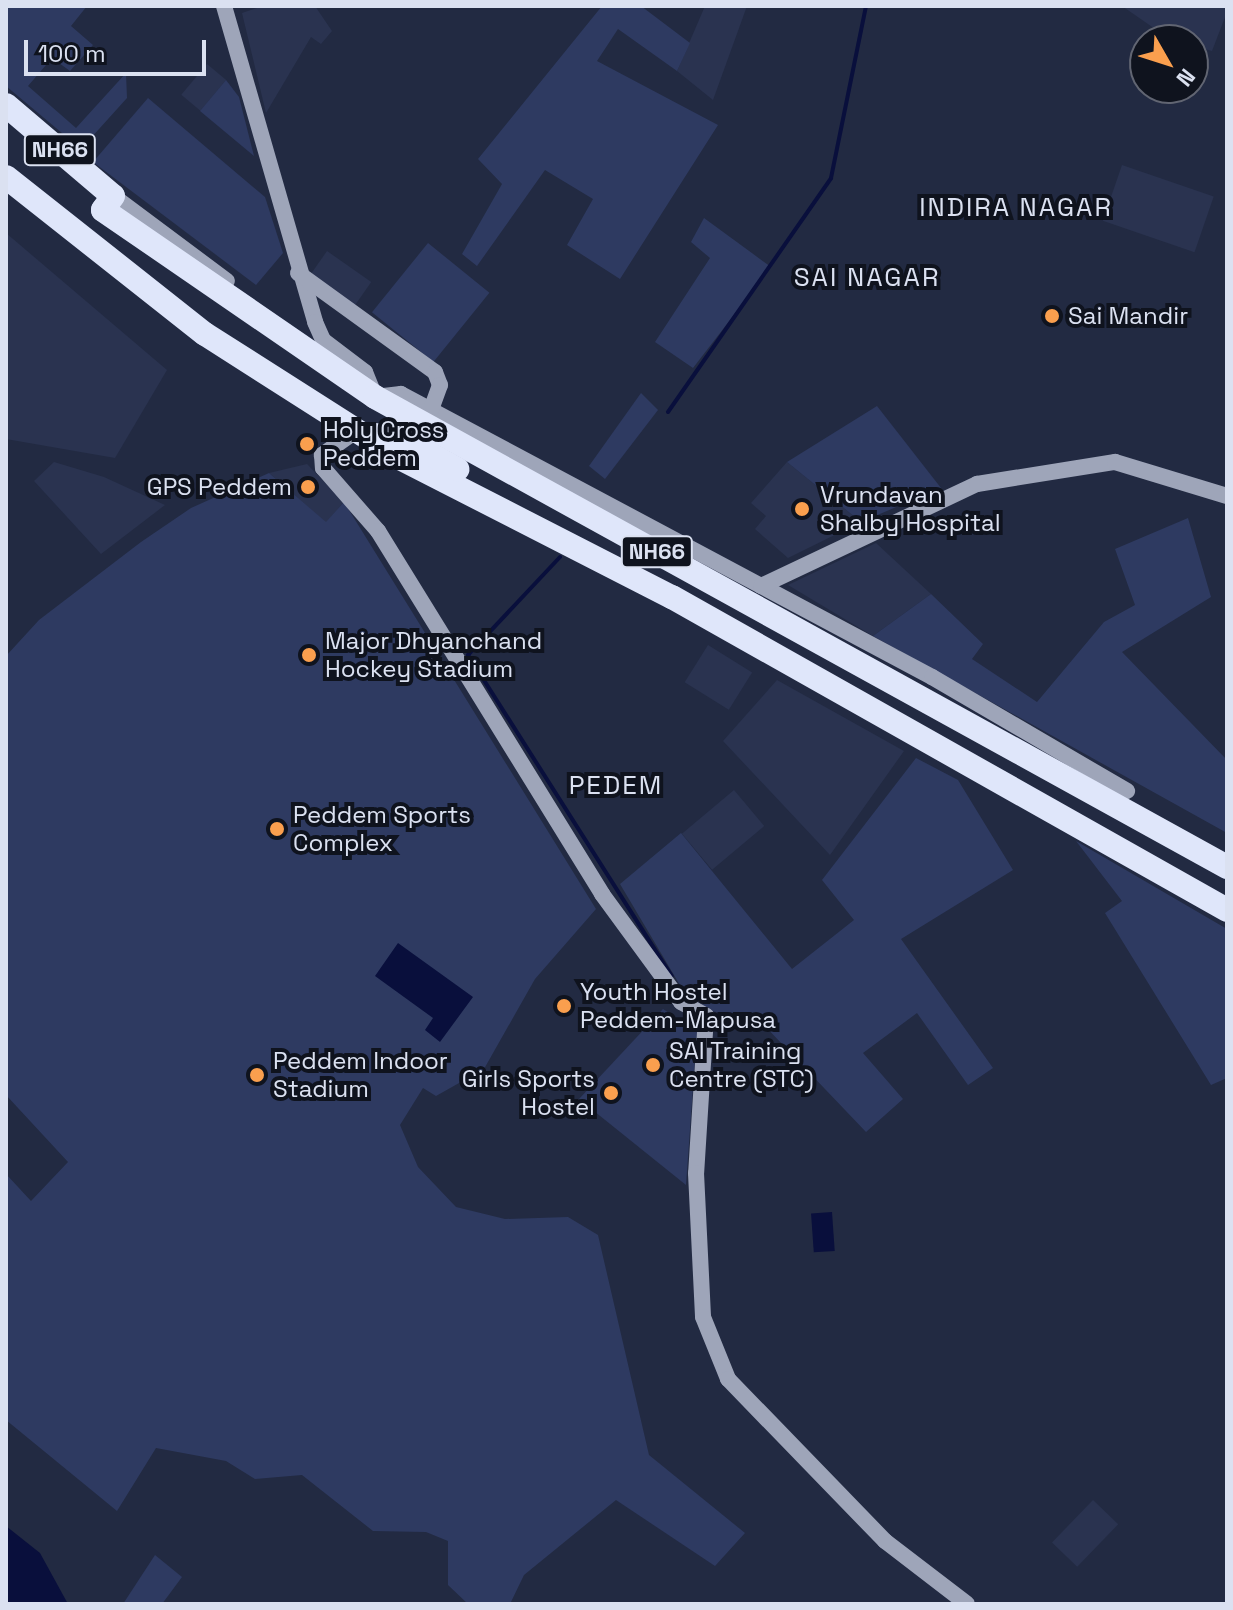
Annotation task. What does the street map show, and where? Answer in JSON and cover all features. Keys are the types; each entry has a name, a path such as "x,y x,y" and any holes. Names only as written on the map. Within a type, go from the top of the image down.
{"highway":[{"name":"NH66","path":"6,105 113,196 103,210 375,397 1052,766 1227,867"},
{"name":"NH66","path":"6,177 193,325 356,431 405,440 1227,892"},
{"path":"375,397 356,431 672,597 1227,910"},
{"path":"1052,766 1127,791 1227,849"}],"street":[{"path":"224,6 298,273 323,340"},
{"path":"113,196 307,338 323,340 365,372 375,397 401,394 761,586 1127,791"},
{"path":"298,273 435,372 440,385 431,410"},
{"path":"356,431 322,455 323,468 378,531 602,894 681,1002 706,1016 696,1173 703,1317 728,1379 885,1541 967,1604"},
{"path":"761,586 977,484 1115,462 1227,496"}],"shaded area":[{"path":"6,6 87,6 71,26 93,45 70,71 52,58 28,86 76,128 126,73 127,98 81,149 6,86"},
{"path":"263,6 315,6 332,31 321,44 311,37 266,113 242,13"},
{"path":"602,6 641,6 690,43 677,71 618,29 597,61 718,125 620,279 567,245 593,199 545,170 477,266 462,254 502,184 478,159"},
{"path":"705,6 747,6 713,100 677,71"},
{"path":"1122,6 1227,6 1212,51 1209,50 1209,24 1148,24"},
{"path":"207,64 226,80 200,111 181,95"},
{"path":"226,80 239,97 254,156 200,111"},
{"path":"148,98 265,197 283,253 256,285 93,162"},
{"path":"1122,165 1214,197 1195,252 1103,221"},
{"path":"704,218 771,267 693,368 655,342 710,258 691,242"},
{"path":"6,233 167,370 115,458 6,439"},
{"path":"428,243 489,293 433,362 372,312"},
{"path":"327,251 371,282 355,306 310,275"},
{"path":"641,393 658,410 605,479 589,466"},
{"path":"877,406 941,488 861,522 787,462"},
{"path":"54,462 104,477 165,505 101,554 34,481"},
{"name":"Vrundavan Shalby Hospital","path":"787,462 861,522 788,558 755,529 766,516 751,503"},
{"name":"GPS Peddem","path":"307,464 344,502 326,523 269,473"},
{"path":"269,473 326,522 344,502 596,909 535,979 484,1069 436,1096 423,1088 400,1125 418,1167 456,1207 505,1219 568,1217 598,1235 649,1455 745,1533 715,1566 616,1500 524,1575 510,1604 468,1604 448,1585 448,1541 426,1532 373,1531 302,1475 255,1479 226,1461 156,1448 117,1511 6,1420 6,1174 31,1201 68,1162 6,1095 6,656 39,620 141,542 191,508"},
{"path":"1188,518 1211,597 1122,652 1227,760 1227,833 873,636 931,594 983,644 972,659 1037,702 1104,622 1135,605 1115,549"},
{"path":"876,543 931,594 873,636 788,585"},
{"path":"708,645 752,673 729,710 685,682"},
{"path":"777,680 904,751 830,855 723,741"},
{"path":"916,758 958,780 1013,870 901,939 993,1068 968,1085 917,1013 863,1053 903,1099 866,1132 762,1023 712,1011 684,992 620,884 681,833 792,969 854,920 822,880"},
{"path":"734,790 764,826 712,870 682,834"},
{"path":"1076,841 1227,929 1227,1078 1211,1085 1105,913 1122,901"},
{"path":"398,943 473,997 440,1042 425,1030 433,1018 375,976"},
{"name":"SAI Training Centre (STC)","path":"663,1009 697,1031 686,1185 579,1099"},
{"path":"832,1212 835,1251 814,1252 811,1213"},
{"path":"1093,1500 1118,1524 1077,1567 1052,1542"},
{"path":"6,1526 40,1553 68,1604 6,1604"},
{"path":"155,1555 182,1577 162,1604 123,1604"}],"waterway":[{"path":"668,412 831,178 866,6"},
{"path":"560,557 468,655 672,976"}],"place":[{"name":"Sai Mandir","path":"1052,316"},
{"name":"Holy Cross Peddem","path":"307,444"},
{"name":"GPS Peddem","path":"308,487"},
{"name":"Vrundavan Shalby Hospital","path":"802,509"},
{"name":"Major Dhyanchand Hockey Stadium","path":"309,655"},
{"name":"Peddem Sports Complex","path":"277,829"},
{"name":"Youth Hostel Peddem-Mapusa","path":"564,1006"},
{"name":"SAI Training Centre (STC)","path":"653,1065"},
{"name":"Peddem Indoor Stadium","path":"257,1075"},
{"name":"Girls Sports Hostel","path":"611,1093"}],"district":[{"name":"INDIRA NAGAR","path":"1016,208"},
{"name":"SAI NAGAR","path":"867,278"},
{"name":"PEDEM","path":"616,786"}]}
